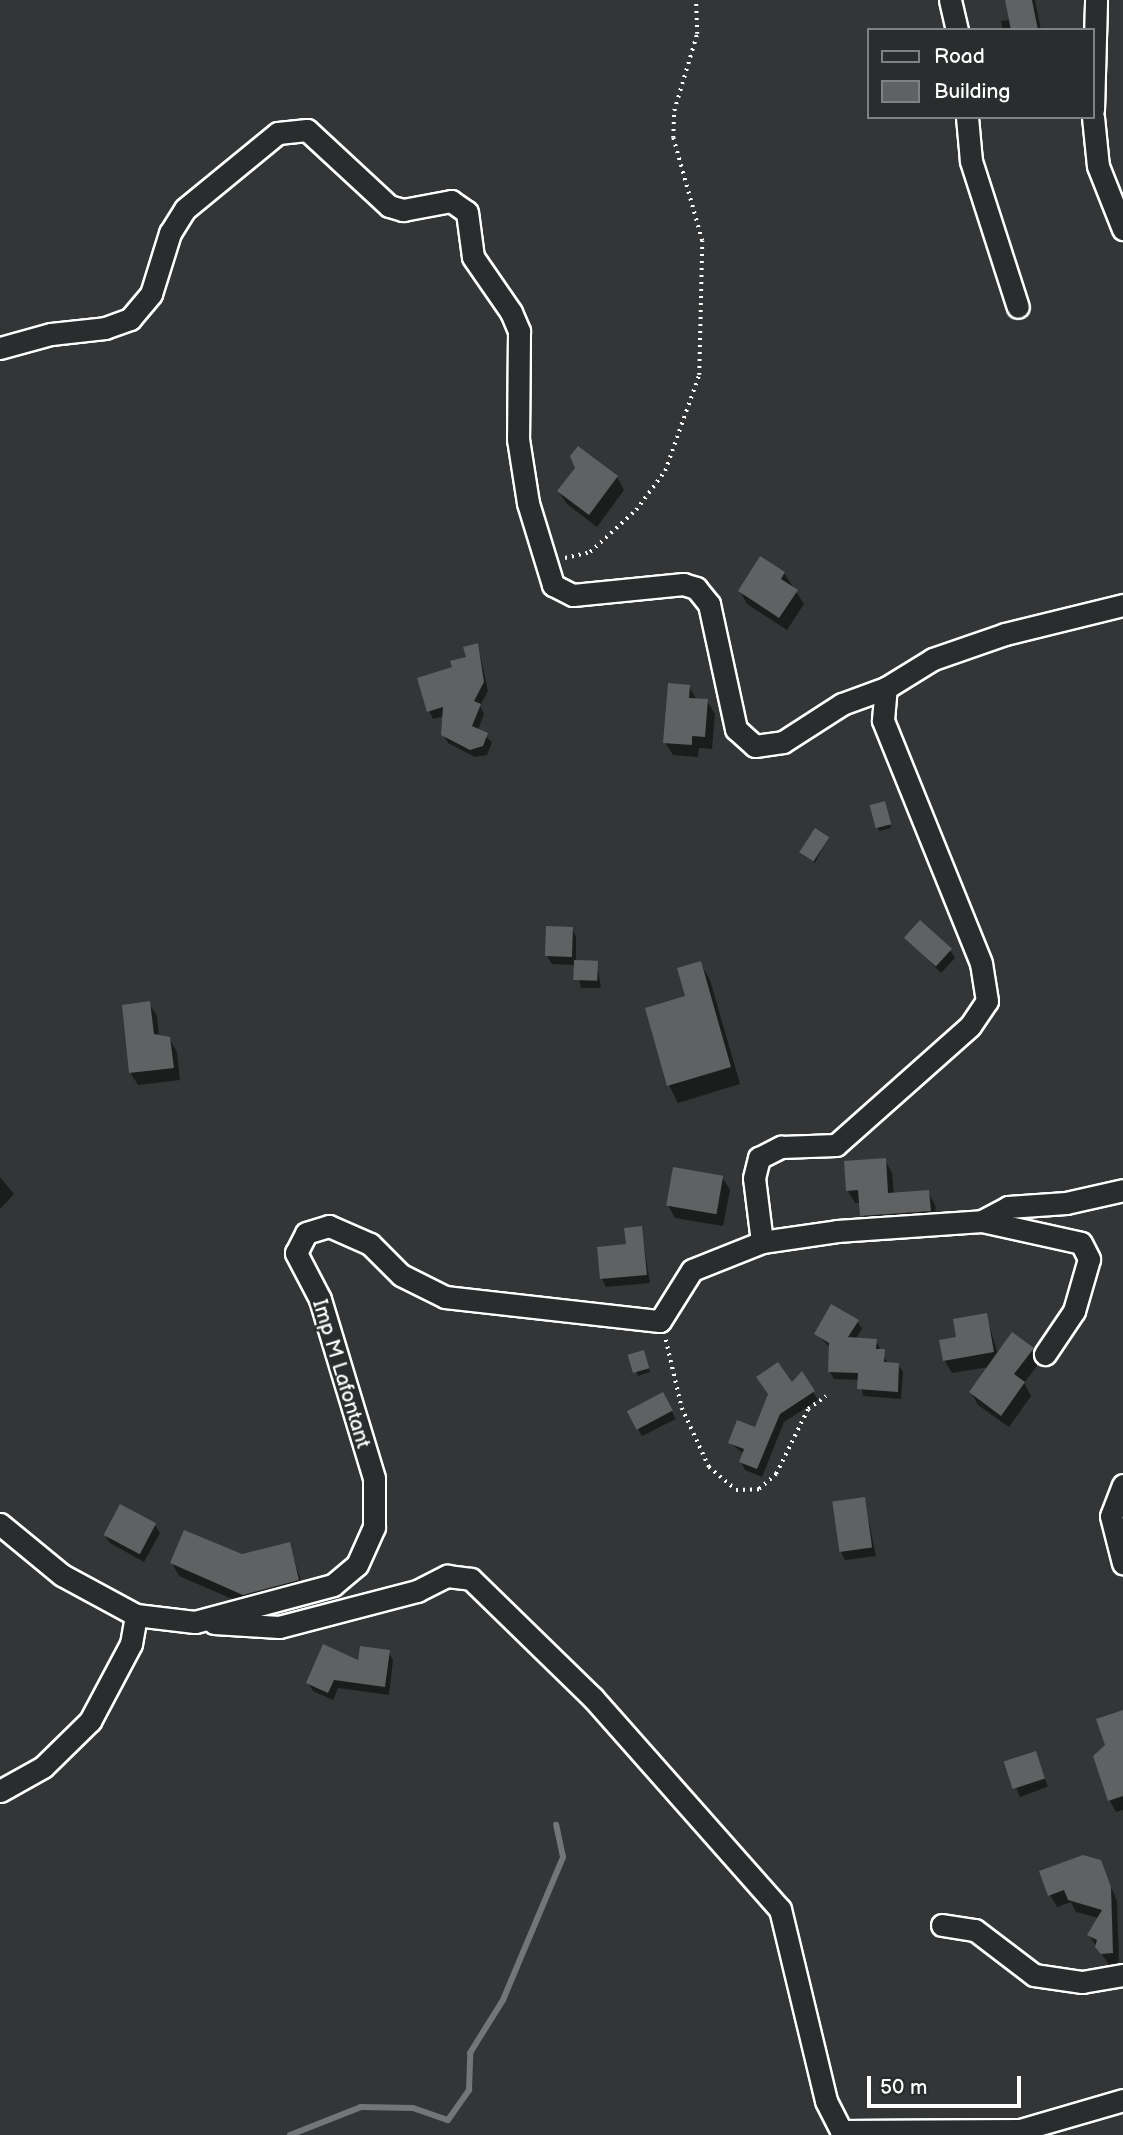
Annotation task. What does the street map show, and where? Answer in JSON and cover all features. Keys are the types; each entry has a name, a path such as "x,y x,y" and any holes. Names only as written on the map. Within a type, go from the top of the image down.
{"street":[{"path":"950,0 957,28"},
{"path":"1095,37 1096,0"},
{"path":"967,119 971,161 1018,307"},
{"path":"1093,119 1098,166 1123,229"},
{"path":"0,348 51,334 104,328 130,319 151,294 170,233 185,209 278,132 307,130 389,206 403,210 451,201 467,212 473,257 511,313 519,331 518,439 544,564 553,585 573,595 684,584 703,594 736,729 755,746 783,742 842,704 886,688 933,659 1005,634 1123,605"},
{"path":"762,1242 754,1178 760,1158 781,1147 836,1145 970,1026 987,1001 981,963 883,720 886,688"},
{"path":"982,1221 1008,1207 1066,1203 1123,1190"},
{"path":"660,1321 692,1270 762,1242 837,1231 982,1221 1081,1243 1089,1258 1074,1311 1045,1354"},
{"name":"Imp M Lafontant","path":"136,1615 195,1622 333,1585 357,1565 374,1527 374,1478 320,1299 296,1253 306,1233 329,1226 370,1244 401,1275 445,1297 660,1321"},
{"path":"1123,1485 1111,1516 1123,1563"},
{"path":"0,1524 62,1575 136,1615 131,1644 90,1721 43,1767 0,1791"},
{"path":"195,1622 279,1627 417,1591 447,1576 471,1579 593,1698 780,1909 826,2101 841,2131 855,2134 1020,2130 1123,2100"},
{"path":"942,1925 975,1930 1034,1975 1082,1982 1123,1975"}],"path":[{"path":"544,564 590,552 636,510 665,471 699,375 702,241 673,138 674,111 697,34 696,0"},
{"path":"660,1321 682,1408 709,1467 736,1490 759,1489 776,1474 808,1409 826,1396"}],"building":[{"path":"1005,0 1032,0 1038,28 1011,28"},
{"path":"578,446 618,476 589,515 557,491 575,468 570,456"},
{"path":"760,556 785,572 781,579 798,590 779,618 738,591"},
{"path":"478,643 484,682 474,701 481,704 472,726 488,733 483,746 470,750 441,735 443,707 427,712 417,678 452,667 450,661 466,657 463,647"},
{"path":"668,683 690,685 689,698 708,699 705,737 692,736 692,745 663,743"},
{"path":"885,801 891,824 876,828 870,805"},
{"path":"815,828 829,837 813,862 799,852"},
{"path":"920,920 952,949 936,967 904,938"},
{"path":"546,926 573,927 572,957 545,956"},
{"path":"574,960 598,961 597,981 573,980"},
{"path":"701,961 731,1067 667,1086 645,1008 685,996 677,968"},
{"path":"150,1001 154,1034 170,1037 174,1068 129,1073 122,1005"},
{"path":"886,1158 888,1193 929,1190 931,1211 860,1216 858,1190 846,1191 844,1161"},
{"path":"673,1167 723,1176 716,1214 666,1205"},
{"path":"642,1226 647,1275 600,1279 597,1247 626,1244 624,1228"},
{"path":"831,1304 859,1320 848,1337 877,1339 876,1349 885,1349 884,1362 899,1363 898,1392 857,1389 858,1373 828,1372 829,1343 814,1334"},
{"path":"987,1313 994,1352 943,1361 939,1340 956,1337 953,1319"},
{"path":"1012,1332 1034,1348 1014,1374 1025,1382 1001,1416 969,1392"},
{"path":"644,1350 649,1368 633,1373 628,1355"},
{"path":"778,1362 792,1382 802,1371 815,1391 780,1414 757,1469 739,1462 744,1449 728,1443 737,1420 755,1427 768,1394 756,1377"},
{"path":"663,1392 673,1411 637,1430 627,1411"},
{"path":"865,1497 872,1548 839,1552 832,1502"},
{"path":"120,1504 156,1523 140,1554 104,1535"},
{"path":"184,1530 242,1554 290,1542 299,1580 243,1595 170,1563"},
{"path":"323,1644 358,1660 360,1646 390,1650 385,1687 334,1680 328,1693 306,1683"},
{"path":"1123,1710 1123,1796 1108,1801 1093,1756 1105,1745 1096,1719"},
{"path":"1036,1751 1045,1779 1013,1789 1004,1762"},
{"path":"1083,1855 1101,1860 1111,1887 1113,1953 1101,1954 1095,1947 1097,1940 1087,1935 1102,1910 1068,1900 1064,1890 1048,1896 1039,1871"}],"waterway":[{"path":"290,2135 361,2107 413,2108 448,2120 469,2090 470,2053 503,2000 563,1857 556,1825"}]}
